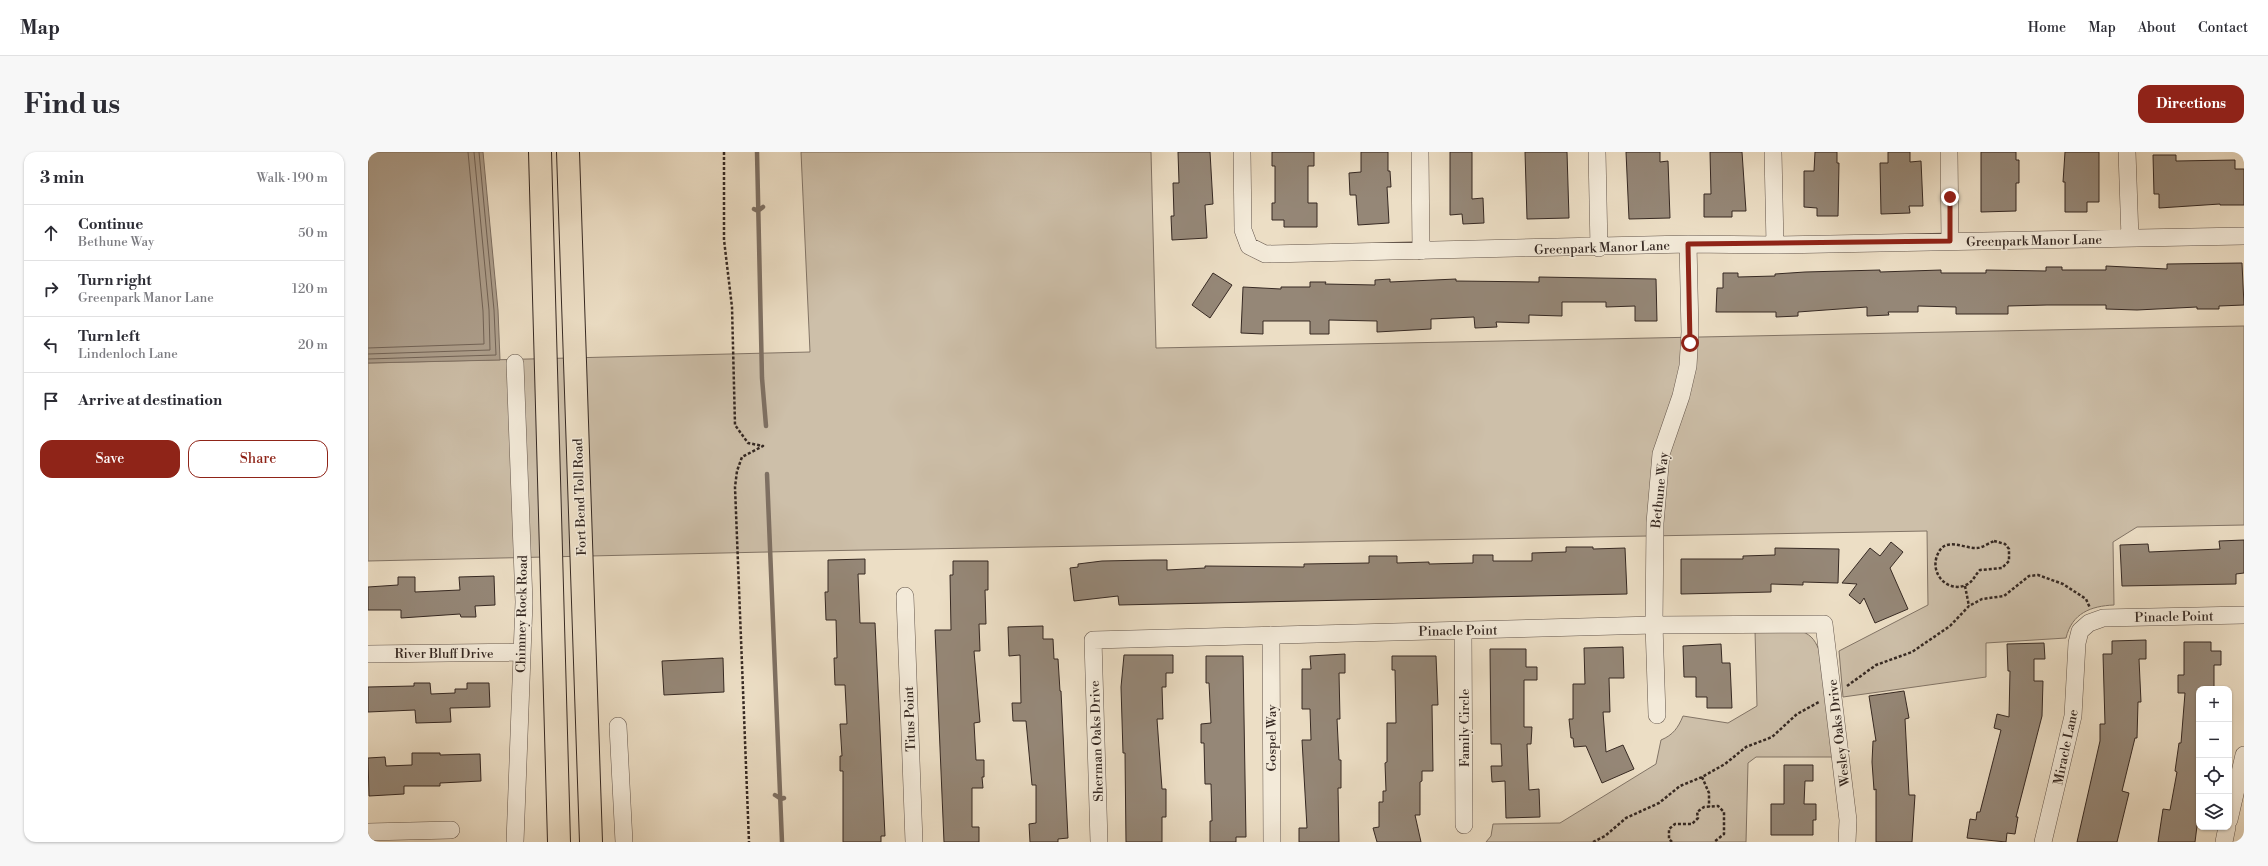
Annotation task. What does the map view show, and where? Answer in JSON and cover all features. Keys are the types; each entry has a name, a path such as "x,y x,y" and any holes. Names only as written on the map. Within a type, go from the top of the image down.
{"highway":[{"path":"540,152 559,842"},
{"name":"Fort Bend Toll Road","path":"568,152 591,842"}],"street":[{"name":"Greenpark Manor Lane","path":"1242,152 1243,230 1249,246 1265,254 1599,248 1688,244 1775,245 2244,236"},
{"path":"1420,152 1422,251"},
{"path":"1597,152 1599,248"},
{"path":"1773,152 1775,245"},
{"path":"1949,152 1950,241"},
{"path":"2127,152 2130,238"},
{"name":"Bethune Way","path":"1657,715 1654,626 1655,523 1661,454 1681,396 1688,366 1690,332 1688,244"},
{"name":"Chimney Rock Road","path":"515,842 524,602 516,363"},
{"name":"Titus Point","path":"905,596 914,842"},
{"name":"Pinacle Point","path":"2103,618 2244,615"},
{"name":"Miracle Lane","path":"2043,842 2073,716 2078,637 2080,631 2089,623 2103,618"},
{"name":"Pinacle Point","path":"1093,640 1271,634 1824,624"},
{"name":"Wesley Oaks Drive","path":"1824,624 1848,820 1848,842"},
{"name":"Family Circle","path":"1463,630 1464,825"},
{"name":"Gospel Way","path":"1271,634 1272,842"},
{"name":"Sherman Oaks Drive","path":"1093,640 1099,842"},
{"name":"River Bluff Drive","path":"368,654 521,652"},
{"path":"618,726 624,842"},
{"path":"2232,807 2244,755"},
{"path":"368,832 451,830"},
{"path":"2224,842 2226,830"}],"path":[{"path":"724,152 724,240 732,307 735,425 748,443 763,446 742,457 737,471 735,487 749,842"},
{"path":"1994,541 2005,544 2009,549 2010,554 2006,566 1996,570 1980,570 1971,583 1965,586 1957,588 1950,586 1939,578 1935,562 1937,555 1942,548 1955,544 1978,548 1994,541"},
{"path":"1965,586 1969,606"},
{"path":"1702,777 1709,793 1709,806"},
{"path":"1672,842 1669,839 1669,829 1675,824 1692,824 1698,818 1697,812 1704,807 1718,806 1724,812 1724,834 1714,842"}],"shaded area":[{"path":"801,152 1151,152 1156,348 2244,326 2244,525 2137,527 2113,542 2114,605 2098,607 2084,612 2073,622 2066,638 1986,643 1986,677 1843,697 1839,651 1928,605 1927,531 812,551 368,561 368,363 810,352"},
{"path":"1798,630 1811,637 1819,650 1833,757 1756,757 1748,763 1746,842 1486,842 1491,836 1493,824 1560,823 1656,764 1661,740 1675,731 1683,716 1728,723 1757,706 1755,631"}],"water":[{"path":"368,152 483,152 498,310 500,360 368,363"}],"building":[{"path":"1178,152 1210,152 1213,204 1205,205 1207,238 1172,240 1171,216 1174,216 1173,183 1179,183"},
{"path":"1272,152 1314,152 1314,166 1308,166 1308,203 1317,203 1317,227 1284,227 1284,220 1272,220 1272,203 1275,203 1275,166 1272,166"},
{"path":"1361,152 1388,152 1388,171 1390,171 1391,187 1387,187 1389,223 1358,225 1356,195 1350,195 1349,173 1361,172"},
{"path":"1450,152 1472,152 1472,199 1483,198 1484,223 1463,224 1462,214 1450,215"},
{"path":"1525,152 1567,152 1569,218 1527,219"},
{"path":"1626,152 1660,152 1660,162 1668,161 1670,218 1629,219"},
{"path":"1710,152 1742,152 1746,211 1732,211 1732,217 1704,217 1704,194 1711,194"},
{"path":"1815,152 1837,152 1837,163 1839,163 1838,216 1817,216 1817,208 1804,207 1804,171 1814,171"},
{"path":"1888,152 1910,152 1910,162 1921,161 1923,206 1909,206 1910,213 1881,214 1880,163 1888,163"},
{"path":"1981,152 2016,152 2016,160 2019,160 2019,183 2016,183 2016,211 1981,212"},
{"path":"2065,152 2099,152 2099,202 2087,202 2087,212 2065,212 2065,182 2063,182"},
{"path":"2153,155 2176,155 2176,161 2235,160 2235,169 2244,169 2244,205 2220,204 2159,208 2159,194 2154,194"},
{"path":"2242,263 2244,305 2219,306 2219,309 2197,309 2197,307 2137,310 2106,309 2106,305 2047,305 2008,306 2008,314 1956,314 1956,307 1918,306 1918,312 1888,312 1889,315 1867,316 1867,307 1798,312 1798,316 1776,317 1776,312 1716,312 1717,288 1723,288 1723,273 1738,273 1738,277 1775,276 1775,274 1805,272 1880,270 1880,272 1941,270 1941,273 1986,273 1986,270 2046,271 2046,267 2062,267 2062,270 2106,270 2106,266 2167,269 2167,264"},
{"path":"1213,273 1232,285 1210,318 1192,305"},
{"path":"1539,277 1656,279 1657,321 1635,321 1635,306 1606,307 1606,302 1562,302 1562,316 1529,315 1529,323 1496,322 1497,327 1475,328 1474,317 1431,319 1431,329 1377,332 1377,321 1329,320 1329,334 1310,334 1310,321 1263,321 1263,334 1241,333 1243,287 1281,289 1281,287 1310,287 1310,282 1326,282 1325,284 1375,285 1375,280 1390,279 1390,282 1456,279 1456,281 1539,282"},
{"path":"2244,540 2244,573 2236,574 2236,584 2122,586 2120,545 2148,544 2149,552 2220,549 2219,541"},
{"path":"1891,542 1903,552 1890,568 1908,609 1875,623 1864,598 1860,604 1849,595 1857,584 1842,583 1870,548 1880,556"},
{"path":"1566,547 1593,547 1593,549 1625,548 1627,594 1119,605 1118,596 1074,601 1070,568 1078,567 1078,564 1102,561 1153,560 1167,560 1167,570 1205,568 1205,566 1304,567 1304,564 1369,563 1369,556 1397,556 1397,563 1429,562 1429,564 1473,563 1473,555 1493,555 1493,561 1532,561 1532,553 1566,552"},
{"path":"1775,548 1839,549 1838,583 1803,582 1803,585 1771,584 1771,592 1681,594 1681,559 1743,559 1743,556 1775,555"},
{"path":"865,559 865,574 858,574 860,623 875,623 885,836 881,836 881,842 843,842 843,771 840,771 840,756 842,756 840,724 847,724 845,685 835,685 834,658 837,658 836,620 826,620 825,592 828,592 828,560"},
{"path":"953,561 988,561 988,590 985,590 986,624 979,624 980,651 974,651 980,722 974,723 976,760 984,760 984,777 982,777 983,788 972,788 972,827 979,827 979,842 944,842 935,630 951,630 950,575 953,575"},
{"path":"494,576 495,605 475,606 476,617 461,617 460,614 401,618 401,610 368,610 368,587 398,585 398,577 415,577 415,592 460,590 459,577"},
{"path":"1043,626 1043,639 1053,639 1054,659 1058,659 1061,691 1068,838 1058,839 1058,842 1030,842 1029,824 1036,823 1036,785 1032,785 1026,721 1013,721 1012,703 1021,703 1020,655 1009,656 1008,627"},
{"path":"2146,640 2146,659 2139,659 2141,702 2138,702 2137,738 2135,738 2122,791 2129,793 2117,842 2077,842 2100,741 2100,724 2105,724 2103,654 2112,654 2112,641"},
{"path":"2184,642 2211,642 2211,651 2221,651 2221,665 2214,665 2214,686 2196,686 2196,830 2195,842 2158,842 2163,809 2170,810 2177,772 2175,771 2179,743 2181,743 2185,693 2178,693 2178,675 2184,675"},
{"path":"2044,643 2045,659 2034,659 2034,681 2043,681 2042,716 2016,817 2018,817 2015,834 2007,833 2006,842 1967,838 1970,819 1976,820 1977,812 1980,812 2001,730 1994,728 1997,714 2009,717 2010,671 2008,671 2007,644"},
{"path":"1721,644 1722,663 1730,663 1732,708 1707,708 1707,697 1696,697 1696,677 1684,677 1683,646"},
{"path":"1623,647 1624,678 1609,678 1610,712 1603,712 1606,752 1623,745 1634,769 1602,783 1586,746 1574,747 1573,738 1571,738 1569,719 1573,719 1573,684 1585,684 1584,648"},
{"path":"1490,649 1526,649 1526,667 1537,667 1537,680 1524,680 1524,727 1532,727 1531,744 1527,744 1529,790 1539,789 1540,817 1506,818 1505,781 1492,782 1491,766 1502,766 1501,744 1491,744"},
{"path":"1345,654 1345,673 1339,673 1340,719 1337,719 1339,760 1341,760 1341,788 1338,788 1339,842 1299,842 1299,828 1307,828 1302,740 1311,740 1310,709 1302,709 1302,669 1311,669 1310,656"},
{"path":"1124,655 1173,655 1173,673 1166,673 1166,687 1162,687 1163,719 1157,719 1162,789 1166,789 1166,817 1162,817 1162,842 1126,842 1125,753 1123,753 1121,687"},
{"path":"1206,656 1243,656 1246,837 1236,837 1236,842 1210,842 1210,821 1212,821 1211,784 1205,784 1204,743 1201,743 1201,724 1211,723 1209,683 1206,683"},
{"path":"1392,656 1436,656 1438,705 1432,705 1433,771 1422,771 1422,781 1420,782 1420,815 1415,815 1421,842 1377,842 1373,828 1379,827 1379,802 1383,802 1383,791 1386,791 1385,763 1387,762 1387,723 1396,723 1395,670 1392,670"},
{"path":"723,658 724,692 664,695 662,661"},
{"path":"414,683 430,683 431,694 455,693 455,689 467,689 467,683 489,683 490,707 450,708 451,722 416,723 415,710 368,712 368,687 414,686"},
{"path":"1904,691 1909,718 1905,719 1909,795 1915,795 1912,842 1876,842 1876,789 1874,790 1872,762 1873,741 1876,741 1869,696"},
{"path":"412,753 440,753 440,755 480,754 481,781 440,783 440,786 404,786 404,794 369,796 368,758 385,757 386,766 412,765"},
{"path":"1784,765 1813,765 1813,781 1805,781 1804,804 1816,804 1816,820 1813,820 1813,835 1771,835 1771,804 1784,804"}],"waterway":[{"path":"757,152 762,378 766,426"},
{"path":"754,209 758,211 763,207"},
{"path":"767,474 782,842"},
{"path":"775,795 781,799 784,798"}],"route":[{"path":"1690,343 1688,244 1775,245 1950,241 1950,197"}]}
